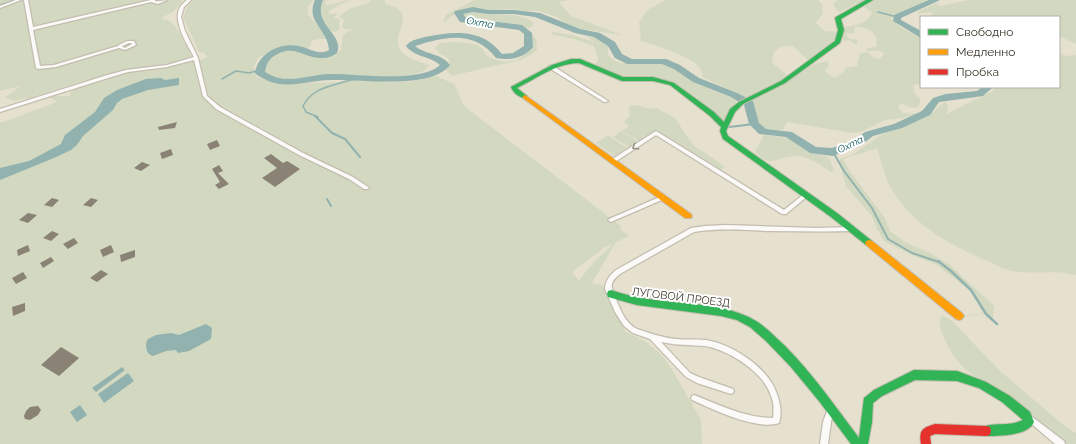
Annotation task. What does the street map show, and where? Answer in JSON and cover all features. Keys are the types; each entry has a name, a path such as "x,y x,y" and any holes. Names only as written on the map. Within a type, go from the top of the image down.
{"street":[{"path":"0,7 19,0"},
{"path":"26,0 38,68 54,66 120,47"},
{"path":"32,29 153,0 158,2 165,0"},
{"path":"189,0 182,7 179,16 183,31 196,58 205,96 216,106 301,154 351,178 366,188"},
{"path":"870,0 838,18 841,30 838,42 783,82 741,103 732,111 723,131 725,137 852,228 958,316"},
{"path":"0,111 128,71 166,66 196,58"},
{"path":"688,216 515,90 514,87 551,67 574,61 580,61 622,79 653,79 667,82 678,87 712,114 724,126"},
{"path":"551,67 606,101"},
{"path":"613,161 656,133 784,214 806,195"},
{"path":"611,220 662,198"},
{"path":"694,398 736,414 757,420 776,421 779,411 777,401 768,382 753,365 731,352 710,344 677,342 652,337 635,331 626,324 617,310 608,285 612,276 693,230 726,227 816,230 852,228"},
{"name":"ЛУГОВОЙ ПРОЕЗД","path":"611,294 632,303 711,310 735,315 750,322 762,331 795,363 831,408 857,444"},
{"path":"652,337 688,375 697,380 732,391"},
{"path":"863,444 867,422 868,401 878,392 914,375 958,376 967,378 1006,399 1060,444"},
{"path":"824,444 827,422 831,408"},
{"path":"926,444 924,435 928,431 935,429 964,431 1018,429 1026,426 1029,422 1026,416"}],"green space":[{"path":"0,0 183,0 173,12 161,18 170,21 176,28 186,44 192,58 202,60 207,57 204,53 199,52 183,17 188,6 194,0 313,0 308,7 308,14 328,39 318,39 312,41 310,47 306,49 298,46 282,47 259,57 254,66 256,76 274,83 303,81 309,83 352,80 408,82 436,76 454,84 464,106 621,226 620,229 629,236 616,242 592,283 605,286 625,331 646,342 662,355 671,368 701,420 702,444 0,444 0,123 57,102 50,97 70,96 71,90 89,81 88,79 27,99 25,98 15,101 5,97 21,86 0,91","holes":["613,244 595,261 579,280 578,280 572,272 605,247"]},
{"path":"323,0 329,0 326,1 326,5 351,0 329,11 329,14 338,13 334,17 340,20 339,30 335,32 328,30 319,16 318,8"},
{"path":"372,0 385,0 385,4 396,8 401,12 403,18 398,44 404,54 414,60 429,65 422,72 402,76 335,75 293,79 277,78 266,74 263,69 269,57 281,52 293,51 322,57 334,54 341,50 343,35 354,28 347,30 342,27 344,20 339,16 351,8 366,4"},
{"path":"474,0 569,0 559,2 571,16 622,35 581,29 565,24 557,17 539,11 524,11 515,9 488,11 473,8 456,13 443,23 446,15"},
{"path":"666,0 818,0 822,4 823,13 816,23 825,31 837,32 835,42 809,61 793,46 780,47 774,52 772,63 791,78 814,64 828,61 829,65 825,71 834,78 844,72 846,68 857,66 860,53 868,52 874,58 880,59 884,54 879,51 868,51 866,48 876,47 876,38 872,31 855,27 855,33 845,34 850,39 857,40 858,44 854,44 849,40 844,41 840,37 838,27 858,25 866,21 872,12 864,7 874,0 931,0 893,16 891,19 902,28 920,37 920,84 913,85 914,92 921,100 918,107 912,108 900,103 898,108 903,113 918,114 903,118 885,120 861,132 852,133 787,122 783,130 766,130 759,123 752,98 741,96 703,77 700,68 690,60 655,45 641,41 639,22 649,9"},
{"path":"837,0 865,0 839,12 833,5"},
{"path":"969,0 1076,0 1076,44 1060,36 1060,16 933,16 931,12 918,14 919,11 936,3 940,6"},
{"path":"467,12 511,15 523,17 533,22 532,27 529,28 465,18 460,14"},
{"path":"553,32 572,35 594,42 586,35 598,39 608,46 608,55 620,63 634,64 648,62 668,66 705,87 738,100 735,102 737,103 735,105 737,106 724,126 678,87 653,79 631,80 595,67 598,59 594,46 574,39 550,34"},
{"path":"533,35 536,39 537,50 527,57 516,61 452,76 446,70 450,63 448,58 439,53 435,48 440,43 455,42 472,44 480,47 487,56 498,61 513,61 525,55 529,50"},
{"path":"1060,53 1066,56 1076,55 1076,275 1060,272 1020,272 1004,269 964,250 928,228 907,210 891,188 885,175 877,148 843,159 849,170 885,218 890,231 905,242 930,253 949,264 994,306 993,318 986,314 959,316 986,313 968,289 937,265 912,255 884,241 872,216 846,186 840,165 840,159 852,155 881,135 929,115 945,102 948,106 947,114 993,91 996,88 1060,88"},
{"path":"630,105 656,108 675,118 692,144 725,167 718,172 656,133 648,138 645,136 639,141 622,131 629,126 624,122 630,115"},
{"path":"621,131 637,141 629,147 613,137"},
{"path":"608,135 627,148 615,156 596,143"},
{"path":"764,135 788,138 807,151 826,156 830,160 834,171 831,172 814,161 800,156 774,161 766,160 755,152"},
{"path":"942,316 951,320 1000,371 1066,427 1076,433 1076,444 1067,444 1016,403 968,372 959,363 946,342 940,327 940,320"}],"water":[{"path":"161,78 165,80 179,78 179,85 148,90 122,99 117,103 113,110 83,136 77,145 71,150 0,180 0,168 29,161 61,144 65,135 95,112 104,98 117,90 146,79"},
{"path":"206,324 212,328 211,339 189,351 178,353 176,350 166,351 153,356 147,351 146,343 148,339 156,335 171,333 179,335"},
{"path":"122,367 125,370 96,392 92,388"},
{"path":"128,373 134,381 104,403 98,394"},
{"path":"80,405 87,415 77,422 70,412"}],"building":[{"path":"177,122 175,128 159,130 158,127"},
{"path":"217,140 220,146 210,150 207,144"},
{"path":"171,149 173,155 162,159 160,153"},
{"path":"271,154 283,163 287,161 300,169 275,187 262,178 277,168 264,158"},
{"path":"142,162 150,165 141,171 134,168"},
{"path":"219,165 223,171 218,173 229,184 219,189 215,185 220,182 212,169"},
{"path":"52,198 59,200 52,207 44,205"},
{"path":"91,198 98,200 91,207 83,205"},
{"path":"28,213 37,215 28,223 19,220"},
{"path":"52,231 59,234 51,241 43,238"},
{"path":"74,238 78,243 68,249 63,244"},
{"path":"28,245 30,251 18,256 17,250"},
{"path":"111,245 114,252 103,257 100,250"},
{"path":"135,250 135,257 121,262 120,255"},
{"path":"51,257 54,261 43,268 40,263"},
{"path":"101,270 108,274 97,282 90,278"},
{"path":"23,272 27,278 16,284 12,278"},
{"path":"25,303 25,311 13,316 12,307"},
{"path":"61,347 79,358 59,376 41,365"},
{"path":"38,406 41,410 38,415 30,420 25,419 24,416 26,411 30,407"}],"waterway":[{"path":"0,5 15,0"},
{"name":"Охта","path":"319,0 316,7 316,14 318,20 331,37 334,51 329,54 320,55 298,48 286,48 279,50 263,62 260,73 274,80 280,81 296,81 333,77 411,78 438,71 445,65 441,61 418,52 410,46 412,44 434,38 459,35 482,40 492,47 499,56 503,57 519,54 529,47 528,33 522,28 463,20 458,13 473,9 488,12 514,12 537,15 578,31 597,35 612,44 618,56 630,62 663,61 677,67 696,80 734,95 749,103 754,124 763,132 788,134 814,150 833,152 860,141 869,134 898,126 926,113 936,100 946,97 980,94 987,88"},
{"name":"Охта","path":"920,34 897,21 897,17 936,0"},
{"path":"878,12 897,17"},
{"path":"222,79 236,71 249,73 260,70"},
{"path":"318,117 306,112 303,106 308,99 319,90 356,78"},
{"path":"315,116 332,133 345,139 360,157"},
{"path":"729,127 754,124"},
{"path":"833,152 844,171 872,208 888,239 912,253 939,262"},
{"path":"327,199 331,206"},
{"path":"938,261 971,290 986,314 997,324"}],"traffic: fast":[{"path":"869,243 834,215 725,137 723,131 732,111 741,103 783,82 838,42 841,30 838,18 870,0"},
{"path":"525,97 515,90 514,87 554,66 571,61 580,61 622,79 653,79 672,84 712,114 724,126"},
{"path":"611,294 637,302 703,309 731,314 753,324 762,330 795,364 857,444"},
{"path":"863,444 867,422 868,401 878,393 914,375 957,376 982,385 1006,399 1026,416 1029,422 1014,429 1003,431 986,431"}],"traffic: slow":[{"path":"525,97 688,216"},
{"path":"869,243 959,316"}],"traffic: jam":[{"path":"926,444 925,435 928,431 935,429 986,431"}]}
